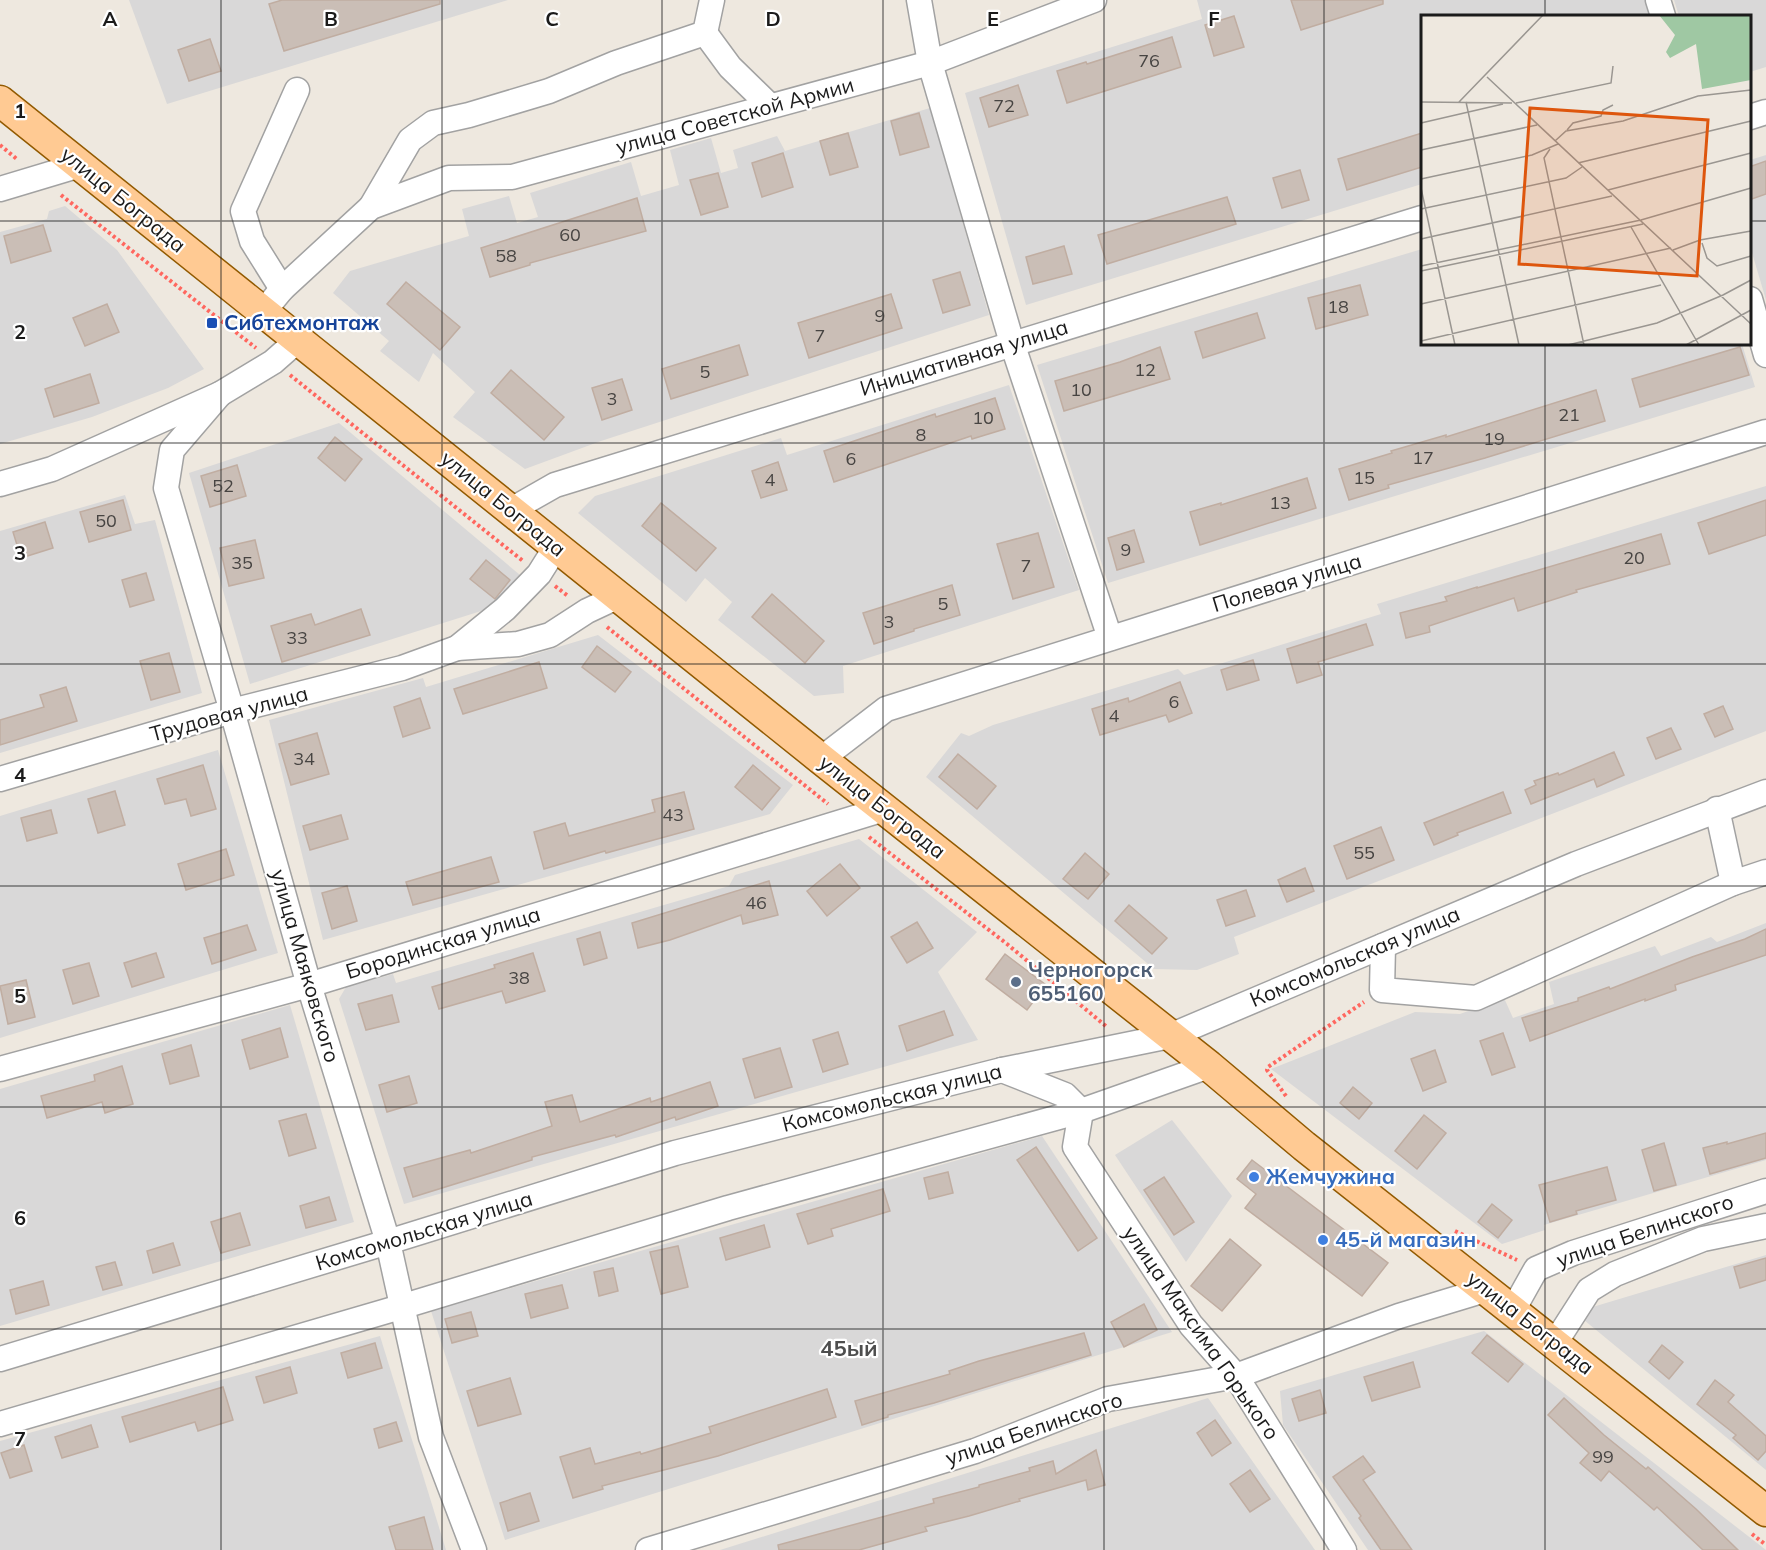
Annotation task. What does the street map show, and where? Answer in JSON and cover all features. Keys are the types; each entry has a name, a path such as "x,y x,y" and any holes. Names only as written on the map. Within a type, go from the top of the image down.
{"main road":[{"name":"улица Бограда","path":"0,101 80,165 273,300 298,340 1209,1066 1313,1153 1766,1511"}],"street":[{"path":"712,0 705,33 730,67 770,106"},
{"path":"919,0 930,63 1012,343 1110,638"},
{"name":"улица Советской Армии","path":"371,207 449,178 512,177 930,63 1094,0"},
{"path":"1658,0 1663,15"},
{"name":"улица Советской Армии","path":"273,300 371,207 410,140 433,123 469,116 549,91 616,63 705,33"},
{"path":"273,300 243,212 297,90"},
{"path":"1751,116 1766,112"},
{"path":"0,189 80,165"},
{"name":"Инициативная улица","path":"512,510 555,485 1421,218"},
{"path":"1751,305 1766,354"},
{"path":"0,484 52,469 220,394 273,362 298,340"},
{"name":"улица Маяковского","path":"220,394 172,450 166,488 309,984 388,1242 404,1306 431,1437 474,1550"},
{"name":"Полевая улица","path":"821,759 886,710 1766,432"},
{"name":"Трудовая улица","path":"457,648 505,609 539,574 556,547"},
{"name":"Трудовая улица","path":"0,779 232,711 402,668 457,648 518,644 550,635 587,611 619,596"},
{"name":"Комсомольская улица","path":"0,1359 675,1153 1002,1070 1170,1036 1576,864 1766,792"},
{"name":"Бородинская улица","path":"0,1069 309,984 884,809"},
{"path":"1718,809 1733,883"},
{"path":"1383,946 1382,990 1476,998 1733,883 1766,872"},
{"path":"0,1424 728,1208 1081,1111 1209,1066"},
{"path":"1002,1070 1065,1095 1081,1111"},
{"name":"улица Максима Горького","path":"1081,1111 1075,1147 1191,1325 1236,1376 1344,1550"},
{"name":"улица Белинского","path":"1513,1310 1536,1269 1574,1253 1766,1191"},
{"path":"1555,1343 1589,1290 1615,1274 1703,1239 1766,1226"},
{"name":"улица Белинского","path":"648,1550 975,1451 1108,1399 1236,1376 1399,1316 1488,1290"}],"path":[{"path":"0,145 847,820 1007,944 1127,1043"},
{"path":"1288,1099 1284,1090 1267,1070 1268,1066 1382,990"},
{"path":"1450,1229 1536,1269"}],"shaded area":[{"path":"129,0 508,0 167,104"},
{"path":"1197,0 1649,0 1654,15 1421,15 1421,184 1026,305 965,93 1202,19"},
{"path":"1674,0 1766,0 1766,67 1751,72 1751,15 1679,15"},
{"path":"930,108 989,315 601,441 525,469 453,417 475,392 433,353 419,382 380,351 389,341 333,293 350,271 469,236 462,209 509,196 517,223 538,217 530,193 631,162 641,196 679,185 670,150 711,138 721,173 738,168 733,150 777,136 785,151"},
{"path":"1766,155 1766,300 1751,249 1751,160"},
{"path":"65,206 117,250 204,369 168,388 92,417 0,444 0,232 47,219 49,211"},
{"path":"1421,249 1421,345 1742,345 1755,387 1108,583 1037,365"},
{"path":"1009,385 1079,590 843,666 844,693 814,696 718,620 732,602 705,578 686,602 578,513 595,496 781,438 787,455"},
{"path":"339,423 520,575 497,606 250,684 189,473"},
{"path":"1766,486 1766,731 1234,937 1239,954 1197,970 1154,969 926,777 961,733 969,736 993,725 1178,669 1184,675 1381,614 1377,604"},
{"path":"125,495 135,524 155,520 202,693 0,753 0,531"},
{"path":"598,635 793,785 770,814 323,940 269,720 423,678 426,687"},
{"path":"218,750 278,953 0,1038 0,816"},
{"path":"859,839 977,932 938,972 978,1040 404,1204 339,999 346,987 393,974 396,983 729,886 735,875"},
{"path":"1766,923 1766,1160 1544,1225 1545,1230 1502,1244 1271,1069 1415,1012 1460,1014 1504,998 1513,1018 1554,1004 1549,982 1655,946 1661,956 1711,937 1717,942"},
{"path":"290,1005 354,1222 0,1326 0,1089"},
{"path":"1172,1120 1232,1196 1186,1262 1115,1155"},
{"path":"1042,1136 1172,1332 505,1540 431,1311"},
{"path":"1766,1255 1766,1470 1584,1320 1586,1309"},
{"path":"1484,1331 1766,1550 1368,1550 1283,1425 1280,1391"},
{"path":"380,1336 446,1550 0,1550 0,1441"},
{"path":"1208,1398 1315,1550 720,1550"}],"building":[{"path":"282,0 440,0 440,4 284,51 269,4"},
{"path":"1291,0 1383,0 1383,4 1301,30"},
{"path":"1234,16 1244,47 1214,56 1205,25"},
{"path":"1172,37 1181,67 1067,103 1057,71"},
{"path":"210,39 221,71 189,81 178,50"},
{"path":"1018,85 1028,115 989,127 980,98"},
{"path":"919,113 929,147 900,155 891,121"},
{"path":"848,133 858,167 830,175 820,141"},
{"path":"1421,133 1421,167 1347,190 1338,159"},
{"path":"783,153 793,187 762,197 752,163"},
{"path":"1766,161 1766,194 1751,199 1751,166"},
{"path":"1300,170 1309,200 1282,208 1273,178"},
{"path":"718,173 728,207 701,215 690,180"},
{"path":"1227,197 1236,224 1107,264 1098,235"},
{"path":"637,198 646,231 530,263 530,265 490,277 481,248"},
{"path":"43,225 51,251 11,263 4,236"},
{"path":"1064,246 1072,274 1033,284 1026,257"},
{"path":"960,272 970,305 943,313 933,280"},
{"path":"406,282 460,327 440,350 387,304"},
{"path":"1360,285 1368,315 1316,329 1308,298"},
{"path":"891,294 902,328 809,358 798,323"},
{"path":"107,304 119,332 85,346 73,318"},
{"path":"1257,313 1265,338 1203,358 1195,332"},
{"path":"739,345 748,375 671,399 662,369"},
{"path":"1160,347 1170,379 1064,411 1055,381 1120,362"},
{"path":"1740,347 1749,375 1640,407 1632,379"},
{"path":"511,370 564,417 544,440 491,393"},
{"path":"90,374 99,403 54,417 45,389"},
{"path":"622,379 632,410 602,420 592,388"},
{"path":"1596,390 1605,421 1388,485 1389,488 1349,500 1339,469 1392,453 1391,451 1446,435 1446,437"},
{"path":"995,398 1005,429 972,439 971,436 834,482 824,451 935,414 936,417"},
{"path":"335,437 362,459 345,481 318,458"},
{"path":"778,462 787,490 761,498 752,471"},
{"path":"237,465 246,496 210,507 201,476"},
{"path":"1307,478 1316,508 1200,545 1190,512 1221,503 1221,505"},
{"path":"123,500 131,530 89,542 80,512"},
{"path":"1766,500 1766,535 1709,554 1698,523"},
{"path":"661,503 716,548 696,571 642,526"},
{"path":"45,522 53,548 21,558 13,532"},
{"path":"1134,530 1144,562 1117,570 1108,538"},
{"path":"1038,533 1054,587 1013,599 997,544"},
{"path":"1661,534 1670,564 1576,590 1577,592 1518,611 1514,598 1429,626 1430,632 1406,638 1400,613 1447,601 1445,597 1477,587"},
{"path":"255,540 264,578 229,586 220,548"},
{"path":"486,560 510,580 495,599 470,579"},
{"path":"146,573 154,600 130,607 122,580"},
{"path":"952,585 960,615 874,644 863,613"},
{"path":"772,594 824,641 805,663 752,617"},
{"path":"361,609 370,635 282,662 271,626 311,614 315,625"},
{"path":"1366,624 1373,645 1318,662 1322,675 1297,683 1287,649"},
{"path":"597,646 631,672 615,692 582,667"},
{"path":"169,653 180,692 151,700 140,661"},
{"path":"1253,660 1259,680 1227,690 1221,670"},
{"path":"539,662 547,688 463,714 454,689"},
{"path":"1180,682 1192,713 1169,722 1166,715 1100,735 1092,709 1128,698 1129,702"},
{"path":"66,687 77,721 0,745 0,720 44,707 40,695"},
{"path":"420,698 430,728 403,737 394,707"},
{"path":"1723,706 1733,729 1715,737 1704,714"},
{"path":"1671,728 1681,749 1656,759 1647,738"},
{"path":"317,733 329,774 291,785 279,744"},
{"path":"1614,752 1624,775 1597,787 1594,779 1531,804 1525,790 1536,785 1534,781 1558,773 1559,775"},
{"path":"958,754 996,786 977,809 939,777"},
{"path":"203,765 216,809 191,816 186,799 165,804 157,779"},
{"path":"753,765 780,788 762,810 735,787"},
{"path":"115,791 125,825 98,833 88,799"},
{"path":"684,792 694,829 544,869 534,832 565,823 569,836 655,812 652,800"},
{"path":"1503,792 1511,813 1457,833 1458,835 1434,845 1424,823"},
{"path":"51,810 57,833 27,841 21,818"},
{"path":"341,815 348,839 310,850 303,826"},
{"path":"1381,827 1394,860 1347,879 1334,846"},
{"path":"226,849 234,875 186,890 178,864"},
{"path":"1085,853 1109,874 1088,899 1063,879"},
{"path":"491,857 499,882 413,905 406,882"},
{"path":"840,864 860,888 827,916 807,891"},
{"path":"1305,868 1314,891 1287,902 1278,880"},
{"path":"769,881 778,915 743,924 741,915 670,940 638,948 632,923"},
{"path":"347,886 357,921 332,929 322,893"},
{"path":"1246,890 1255,916 1226,926 1217,900"},
{"path":"1129,905 1167,938 1152,954 1115,921"},
{"path":"917,922 933,948 907,963 891,937"},
{"path":"247,925 256,950 212,964 204,938"},
{"path":"1766,929 1766,955 1675,985 1676,990 1530,1041 1522,1018 1578,1001 1578,998 1609,987 1610,989"},
{"path":"600,932 607,958 584,965 577,939"},
{"path":"156,953 164,977 132,987 124,963"},
{"path":"533,953 545,991 506,1003 502,991 439,1009 432,987 495,968 494,965"},
{"name":"Черногорск 655160","path":"1005,954 1046,985 1027,1010 986,979"},
{"path":"89,963 99,996 73,1004 63,970"},
{"path":"26,980 35,1017 8,1024 0,986"},
{"path":"392,995 399,1022 366,1030 358,1004"},
{"path":"944,1011 953,1035 907,1051 899,1026"},
{"path":"280,1028 288,1057 250,1069 242,1040"},
{"path":"838,1032 848,1064 823,1072 813,1040"},
{"path":"1503,1033 1515,1067 1492,1075 1480,1041"},
{"path":"191,1045 199,1076 170,1084 162,1054"},
{"path":"780,1048 792,1087 755,1098 743,1059"},
{"path":"1435,1050 1446,1082 1423,1091 1411,1059"},
{"path":"122,1066 133,1104 105,1113 102,1102 47,1118 41,1096 95,1081 94,1075"},
{"path":"409,1076 417,1103 387,1112 379,1085"},
{"path":"710,1082 718,1106 676,1120 675,1117 616,1137 615,1135 532,1157 532,1160 413,1197 404,1168 470,1150 471,1153 552,1126 545,1102 572,1095 580,1122 650,1098 651,1102"},
{"path":"1353,1087 1372,1103 1359,1119 1340,1103"},
{"path":"306,1114 316,1148 289,1156 279,1121"},
{"path":"1424,1115 1446,1133 1417,1169 1395,1151"},
{"path":"1766,1133 1766,1158 1710,1174 1703,1148"},
{"path":"1664,1143 1676,1185 1654,1191 1642,1150"},
{"path":"1036,1147 1097,1238 1078,1251 1017,1160"},
{"name":"45-й магазин","path":"1252,1160 1388,1263 1362,1296 1245,1208 1256,1194 1237,1179"},
{"path":"1607,1167 1616,1200 1576,1211 1577,1214 1550,1222 1539,1185"},
{"path":"948,1172 953,1193 929,1199 924,1178"},
{"path":"1164,1177 1194,1222 1174,1235 1144,1190"},
{"path":"883,1189 890,1211 831,1229 833,1236 808,1244 797,1214"},
{"path":"329,1197 336,1220 306,1228 300,1206"},
{"path":"1492,1204 1512,1220 1498,1238 1478,1222"},
{"path":"240,1213 250,1245 221,1253 211,1222"},
{"path":"764,1225 770,1247 726,1260 720,1238"},
{"path":"1230,1239 1261,1265 1222,1311 1191,1286"},
{"path":"173,1243 180,1265 153,1273 147,1251"},
{"path":"678,1246 688,1287 661,1294 650,1252"},
{"path":"1766,1258 1766,1280 1740,1288 1734,1267"},
{"path":"115,1262 122,1285 103,1290 96,1267"},
{"path":"613,1268 618,1291 599,1296 594,1272"},
{"path":"43,1281 49,1305 16,1314 10,1290"},
{"path":"562,1285 568,1308 531,1318 525,1294"},
{"path":"1144,1304 1157,1330 1124,1347 1111,1322"},
{"path":"471,1312 478,1336 452,1343 445,1319"},
{"path":"1084,1333 1091,1355 888,1415 888,1417 862,1425 855,1401 950,1374 949,1371 979,1361"},
{"path":"1487,1335 1523,1364 1508,1382 1472,1353"},
{"path":"375,1343 382,1368 348,1378 341,1353"},
{"path":"1662,1345 1683,1362 1669,1379 1649,1362"},
{"path":"1413,1362 1420,1387 1372,1401 1364,1377"},
{"path":"290,1367 297,1393 264,1403 256,1377"},
{"path":"510,1378 521,1414 478,1426 467,1391"},
{"path":"1715,1380 1734,1395 1728,1402 1766,1436 1766,1451 1758,1460 1733,1438 1736,1435 1697,1404"},
{"path":"223,1387 233,1420 198,1431 195,1422 130,1442 122,1417"},
{"path":"827,1389 836,1417 718,1456 602,1486 603,1489 573,1498 560,1457 590,1448 595,1464 640,1452 641,1454 711,1433 709,1427"},
{"path":"1320,1390 1326,1413 1299,1421 1292,1399"},
{"path":"1564,1398 1604,1435 1646,1469 1648,1467 1738,1550 1703,1550 1657,1507 1654,1510 1609,1471 1601,1481 1580,1463 1589,1453 1548,1415"},
{"path":"1215,1420 1231,1443 1212,1456 1197,1433"},
{"path":"396,1422 402,1441 379,1448 374,1429"},
{"path":"91,1425 98,1447 62,1458 55,1437"},
{"path":"24,1445 32,1471 10,1478 1,1453"},
{"path":"1096,1450 1105,1485 1088,1490 1086,1480 925,1527 927,1531 859,1550 779,1550 778,1545 934,1503 933,1499 1030,1471 1029,1468 1053,1461 1056,1474"},
{"path":"1363,1456 1375,1472 1363,1480 1412,1550 1381,1550 1359,1518 1361,1516 1333,1477"},
{"path":"1250,1470 1270,1499 1250,1512 1230,1484"},
{"path":"530,1493 539,1521 508,1531 500,1503"},
{"path":"424,1517 433,1550 396,1550 389,1527"}],"place":[{"name":"Сибтехмонтаж","path":"212,323"},
{"name":"Черногорск 655160","path":"1016,982"},
{"name":"Жемчужина","path":"1254,1177"},
{"name":"45-й магазин","path":"1323,1240"}],"district":[{"name":"45ый","path":"849,1348"}]}
